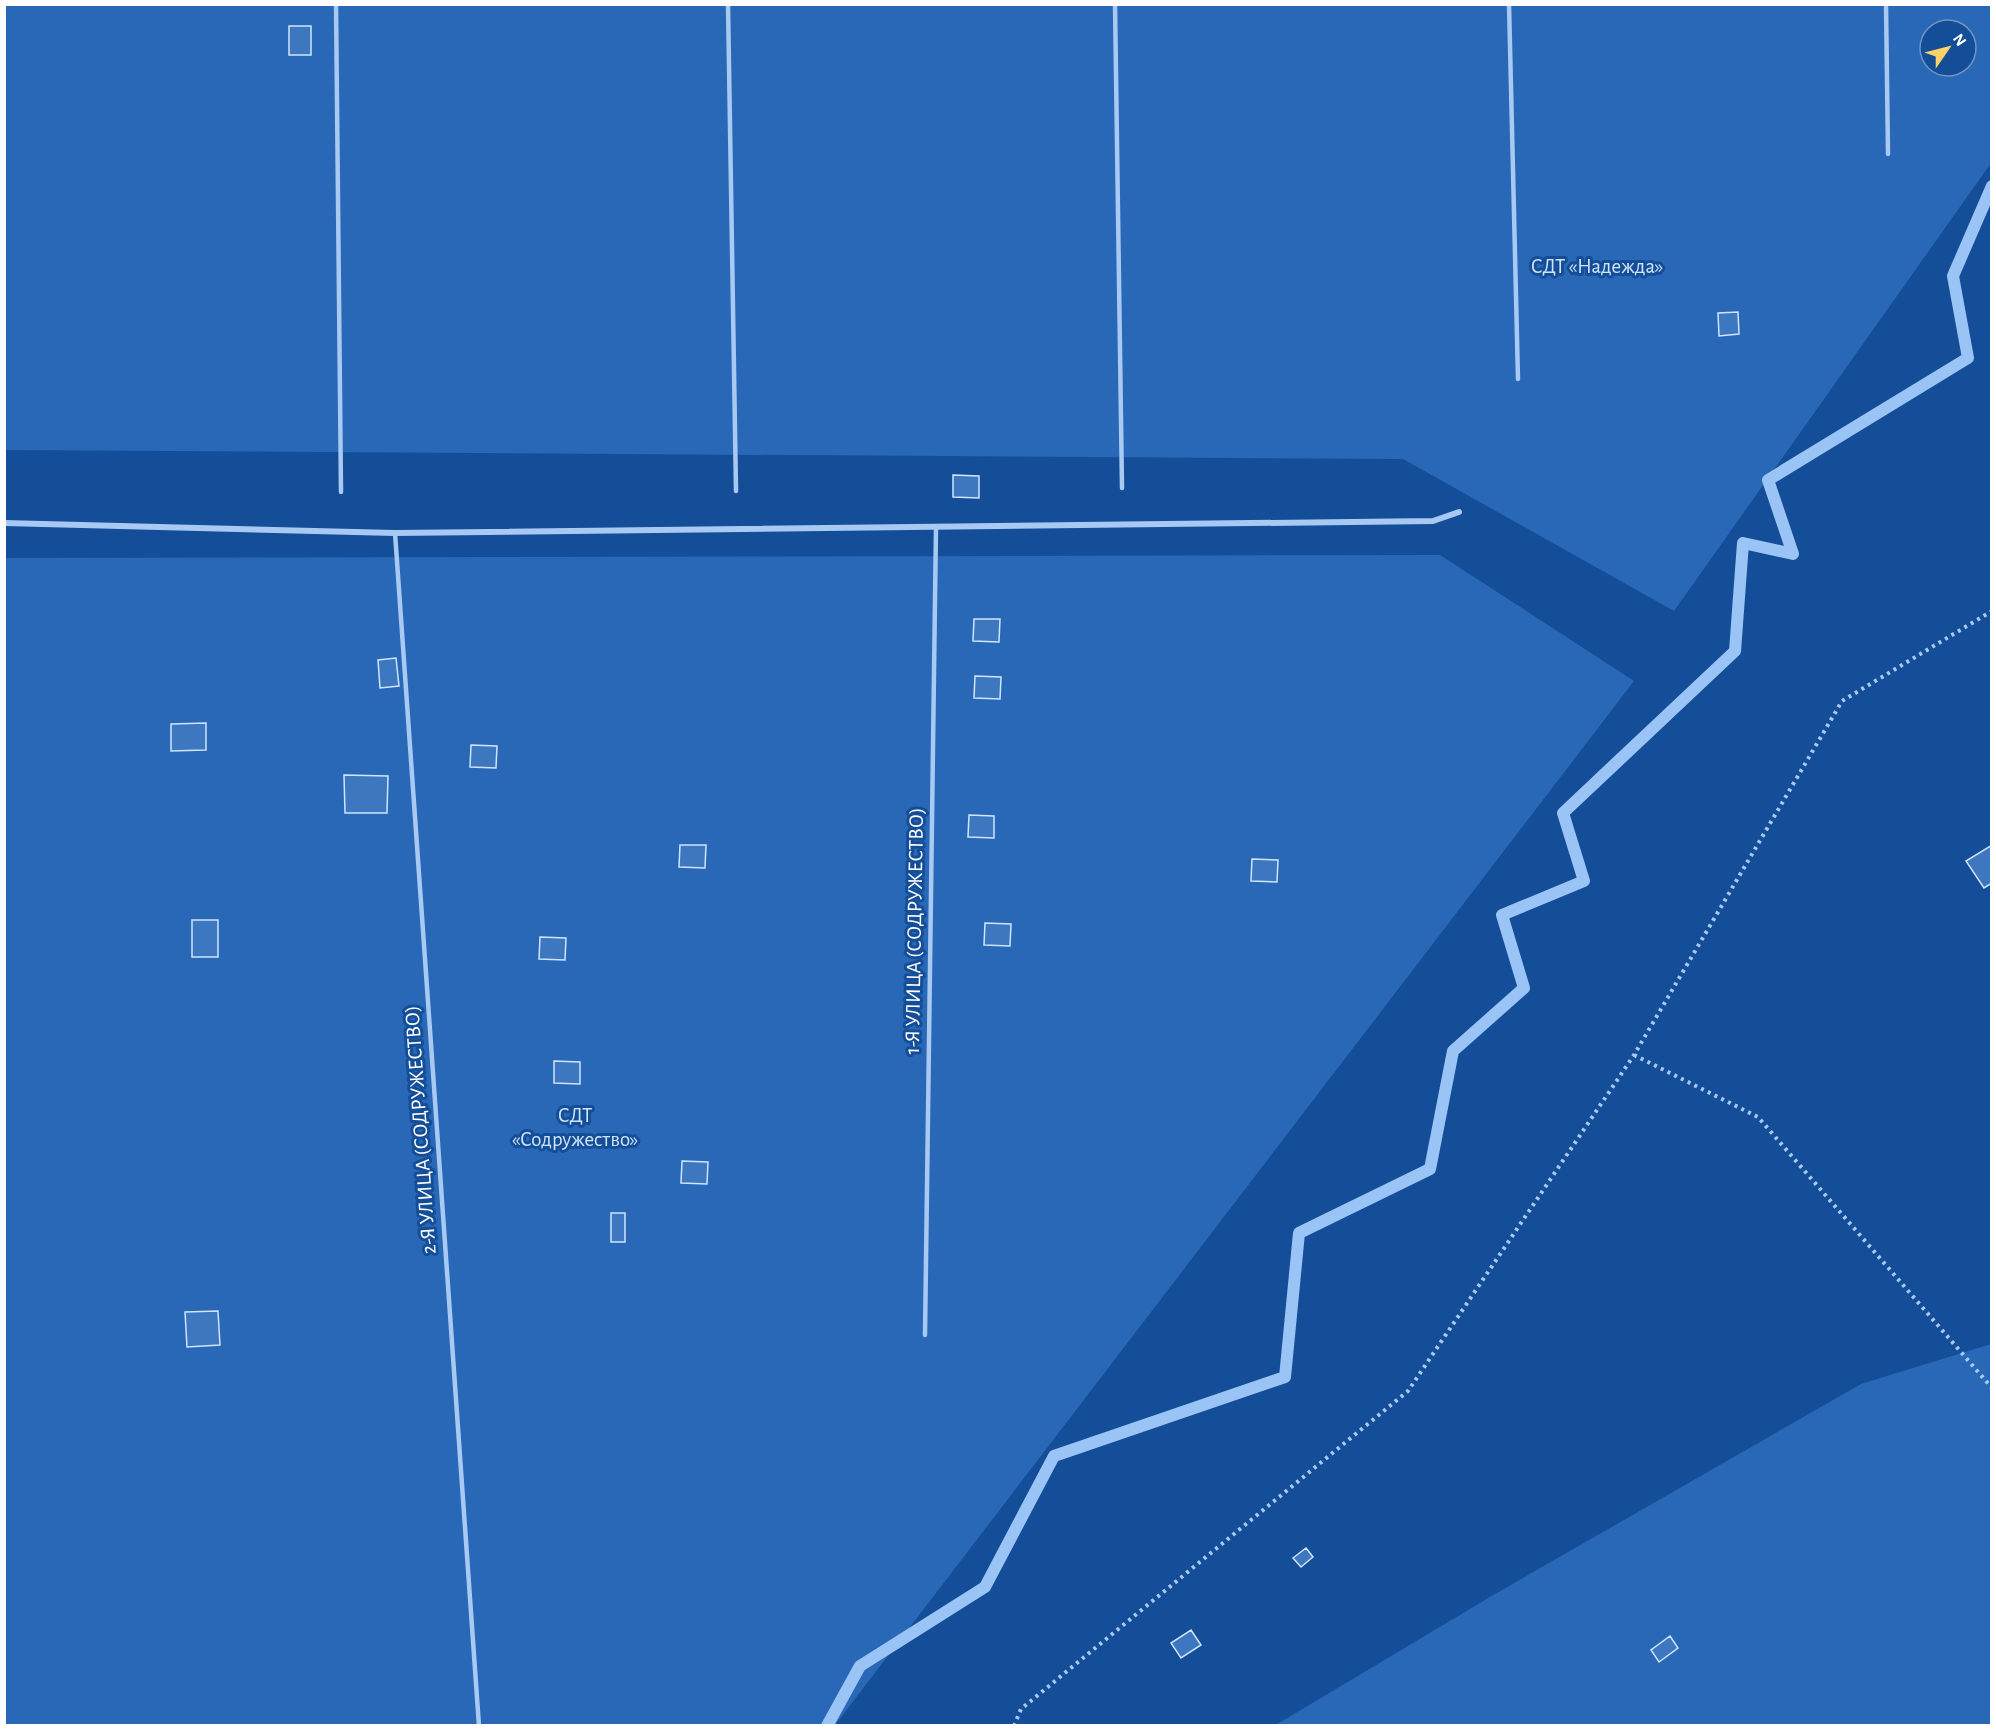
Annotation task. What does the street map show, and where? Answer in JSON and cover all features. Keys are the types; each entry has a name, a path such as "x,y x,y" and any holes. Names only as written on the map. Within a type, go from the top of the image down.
{"street":[{"path":"4,523 394,533 1433,521 1459,512"}],"lane":[{"path":"336,4 341,492"},
{"path":"728,4 736,491"},
{"path":"1114,4 1122,488"},
{"path":"1509,4 1518,379"},
{"path":"1886,4 1888,154"},
{"name":"1-Я УЛИЦА (СОДРУЖЕСТВО)","path":"925,1335 936,527"},
{"name":"2-Я УЛИЦА (СОДРУЖЕСТВО)","path":"394,533 479,1725"}],"path":[{"path":"1014,1725 1021,1709 1408,1391 1634,1055 1842,701 1992,611"},
{"path":"1634,1055 1758,1117 1992,1389"}],"green space":[{"name":"СДТ «Надежда»","path":"5,5 1991,5 1991,163 1674,611 1403,459 5,450"},
{"name":"СДТ «Содружество»","path":"1440,555 1634,681 835,1725 5,1725 4,558"},
{"path":"1991,1344 1991,1725 1274,1726 1495,1594 1861,1384"}],"building":[{"path":"289,26 311,26 311,55 289,55"},
{"path":"1738,312 1739,334 1719,336 1718,313"},
{"path":"953,475 979,476 979,498 953,497"},
{"path":"974,619 1000,619 999,642 973,641"},
{"path":"396,658 399,686 380,688 378,660"},
{"path":"975,676 1001,677 1000,699 974,698"},
{"path":"206,723 206,750 171,751 171,724"},
{"path":"471,745 497,746 496,768 470,767"},
{"path":"344,775 388,776 387,813 345,813"},
{"path":"969,815 994,816 994,838 968,837"},
{"path":"680,845 706,845 705,868 679,867"},
{"path":"1992,845 1992,883 1984,888 1966,861"},
{"path":"1252,859 1278,860 1277,882 1251,881"},
{"path":"192,920 218,920 218,957 192,957"},
{"path":"985,923 1011,924 1010,946 984,945"},
{"path":"540,937 566,938 565,960 539,959"},
{"path":"554,1061 580,1062 580,1084 554,1083"},
{"path":"682,1161 708,1162 707,1184 681,1183"},
{"path":"611,1213 625,1213 625,1242 611,1242"},
{"path":"218,1311 220,1345 187,1347 185,1312"},
{"path":"1306,1548 1313,1557 1301,1567 1293,1558"},
{"path":"1191,1630 1201,1645 1181,1658 1171,1643"},
{"path":"1670,1636 1678,1648 1659,1662 1651,1650"}],"waterway":[{"path":"827,1726 860,1666 985,1587 1054,1456 1285,1377 1299,1233 1430,1169 1453,1051 1524,988 1502,915 1584,881 1563,813 1735,651 1743,543 1793,554 1768,480 1968,358 1953,276 1992,186"}]}
